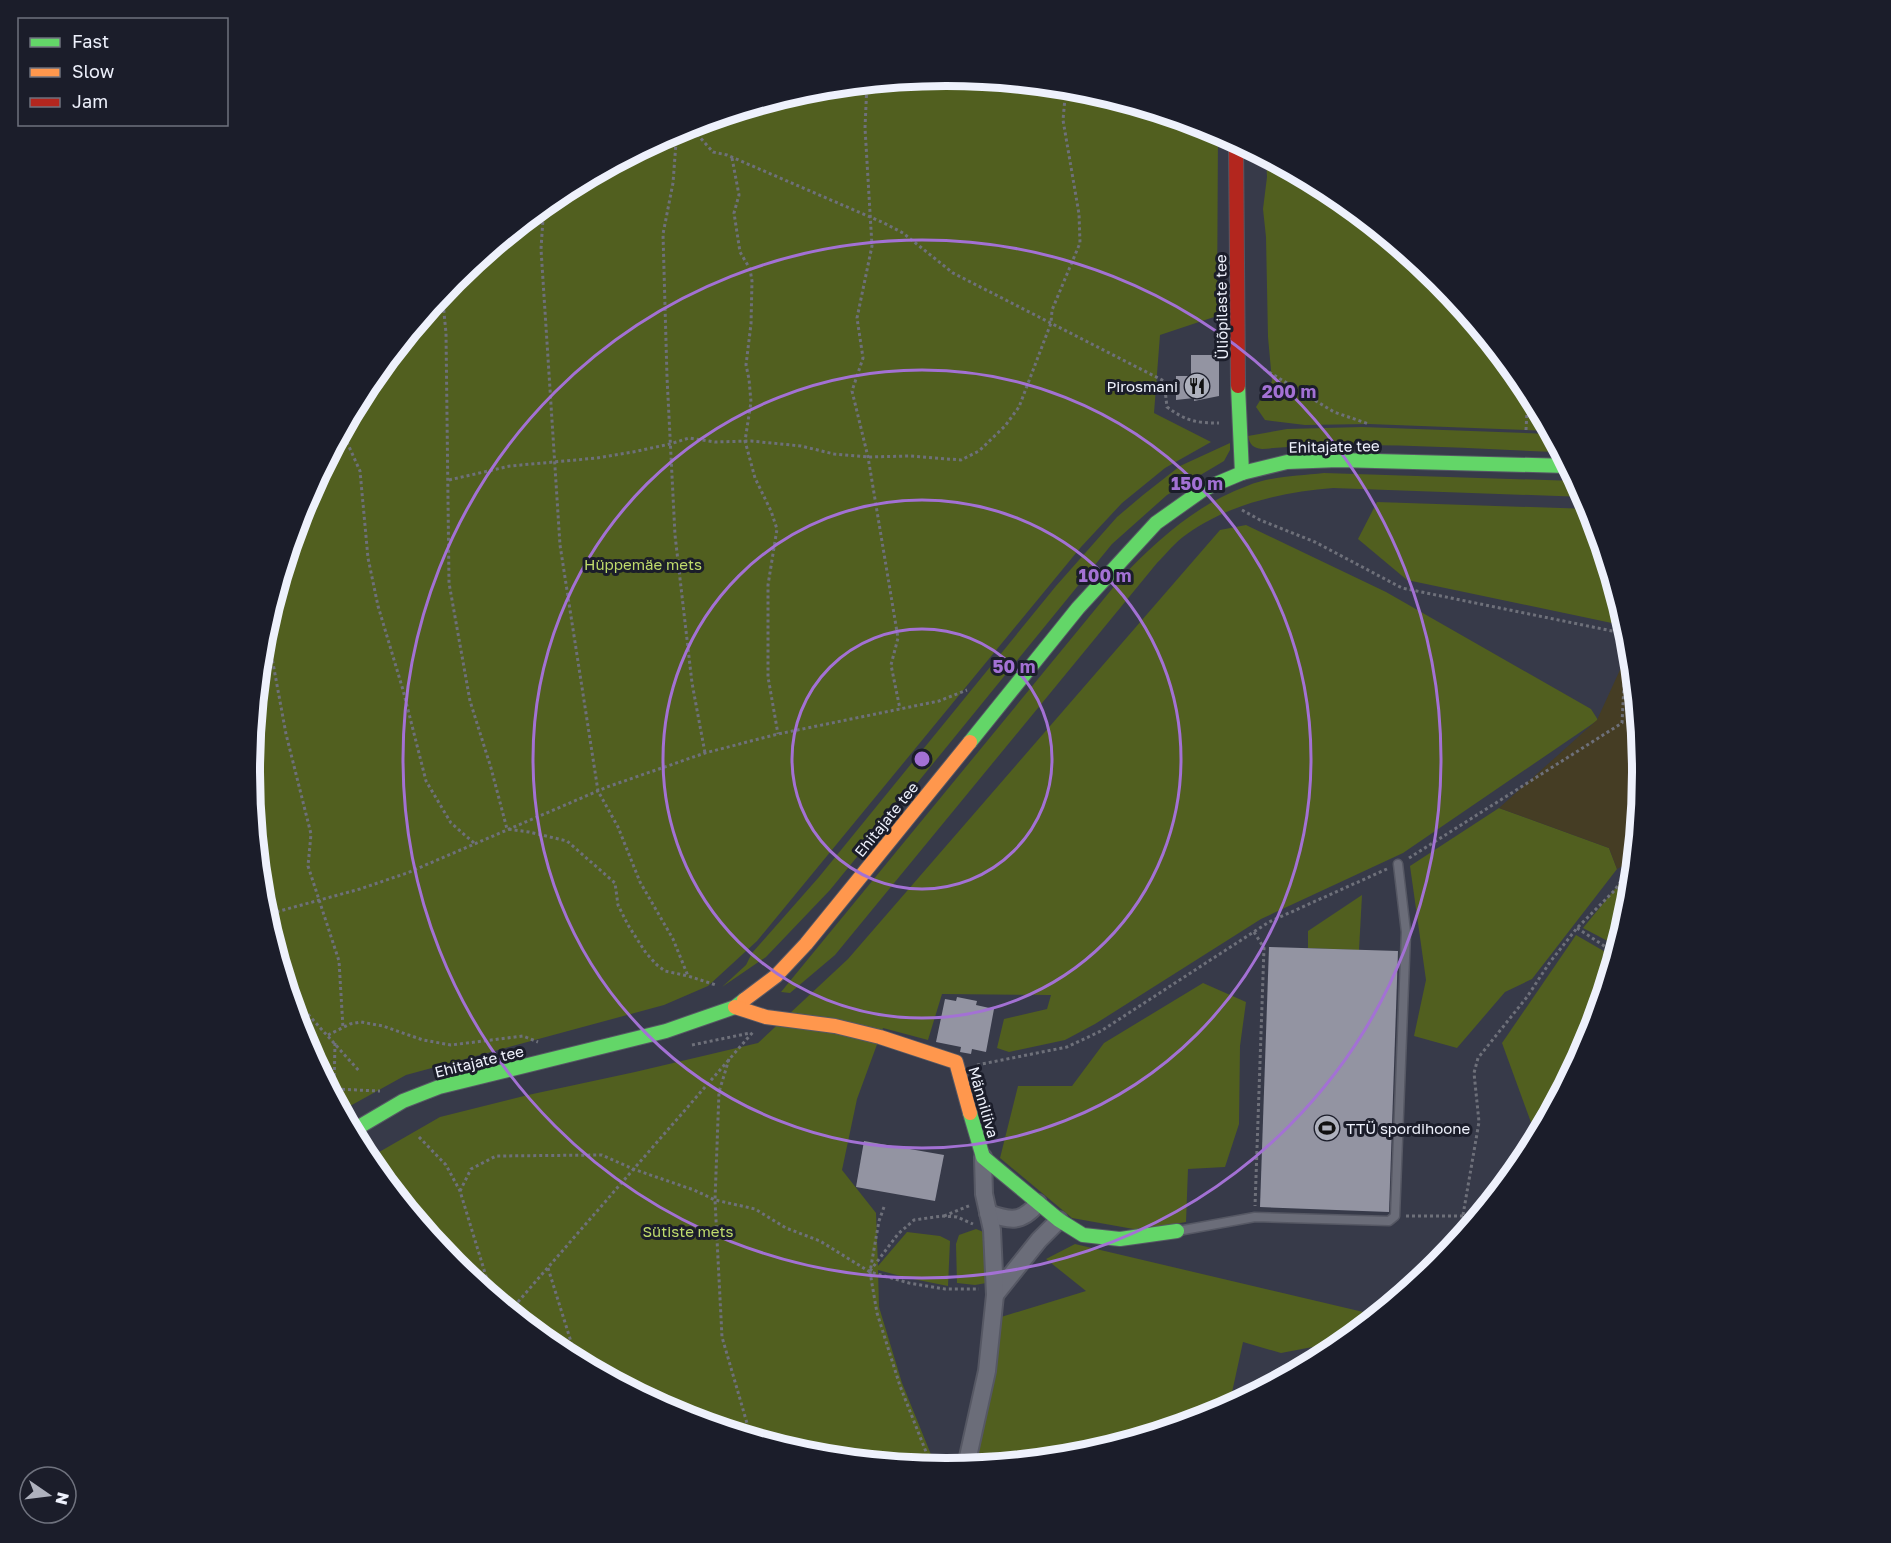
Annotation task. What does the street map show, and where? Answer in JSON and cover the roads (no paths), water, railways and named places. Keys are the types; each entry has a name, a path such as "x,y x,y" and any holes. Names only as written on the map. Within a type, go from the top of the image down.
{"main road":[{"name":"Üliõpilaste tee","path":"1236,150 1239,423 1242,472"},
{"name":"Ehitajate tee","path":"359,1127 403,1101 439,1087 666,1031 735,1007 776,976 806,944 1078,608 1156,523 1204,489 1242,472 1287,462 1338,460 1560,466"},
{"name":"Männiliiva","path":"735,1007 766,1017 835,1026 880,1037 956,1062 983,1157 1059,1220 1083,1235 1120,1239 1177,1231"}],"street":[{"path":"968,1457 987,1371 995,1289 992,1230 984,1194 983,1157"},
{"path":"989,1217 1005,1220 1019,1219 1038,1203"},
{"path":"995,1289 1059,1220"}],"lane":[{"path":"1177,1231 1255,1217 1389,1221 1395,1216 1406,932 1398,864"}],"place":[{"name":"Pirosmani","path":"1197,386"},
{"name":"TTÜ spordihoone","path":"1327,1128"}],"park label":[{"name":"Hüppemäe mets","path":"643,564"},
{"name":"Sütiste mets","path":"688,1231"}]}
